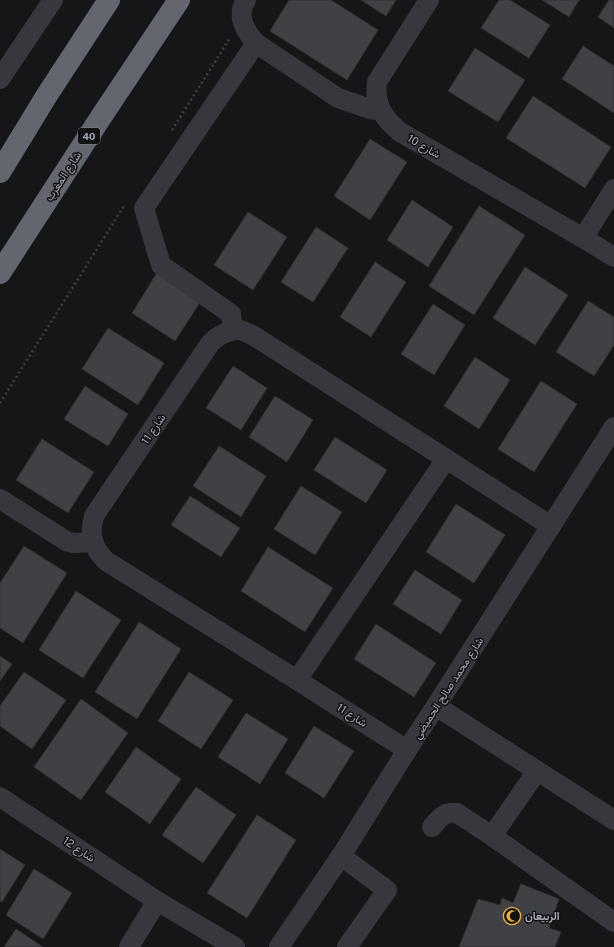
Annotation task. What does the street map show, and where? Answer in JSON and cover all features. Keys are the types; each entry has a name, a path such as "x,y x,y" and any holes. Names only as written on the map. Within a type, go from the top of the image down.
{"highway":[{"path":"0,172 47,95 109,0"},
{"name":"شارع المغرب","path":"0,273 179,0"}],"street":[{"path":"0,79 53,0"},
{"path":"246,0 241,13 243,24 256,43 338,98 370,109 381,111"},
{"name":"شارع 10","path":"429,0 377,82 376,97 381,111 392,125 400,132 614,257"},
{"path":"256,43 144,208 161,265 231,314 233,330 240,330 254,336 551,526"},
{"path":"583,238 614,189"},
{"name":"شارع 11","path":"233,330 218,336 209,344 94,516 91,533 93,541 101,556 106,561 298,680 407,750"},
{"name":"شارع محمد صالح الحميضي","path":"279,947 341,856 407,750 614,427"},
{"path":"298,680 446,460"},
{"path":"0,499 68,542 79,543 93,541"},
{"path":"436,706 614,820"},
{"path":"492,836 537,770"},
{"name":"شارع 12","path":"0,797 157,901 235,947"},
{"path":"432,827 443,815 452,812 461,815 614,922"},
{"path":"341,856 387,890 347,947"},
{"path":"129,947 157,901"}],"path":[{"path":"170,134 242,19"},
{"path":"0,403 127,201"}],"building":[{"path":"289,0 331,0 378,30 347,80 270,31"},
{"path":"361,0 396,0 386,16"},
{"path":"499,0 510,0 550,25 529,58 481,28"},
{"path":"542,0 579,0 569,17"},
{"path":"609,0 614,0 614,28 598,17"},
{"path":"583,46 614,66 614,113 562,79"},
{"path":"475,48 525,80 498,122 448,91"},
{"path":"533,96 611,147 585,188 506,138"},
{"path":"370,139 407,162 370,220 334,196"},
{"path":"412,200 453,227 428,267 387,240"},
{"path":"479,206 525,235 474,315 429,286"},
{"path":"248,212 287,237 253,290 214,265"},
{"path":"316,227 348,248 313,302 281,282"},
{"path":"375,262 406,282 371,337 340,317"},
{"path":"525,267 568,295 535,345 493,318"},
{"path":"160,268 204,296 175,341 132,313"},
{"path":"588,301 614,317 614,345 594,376 556,352"},
{"path":"433,304 465,325 434,375 401,354"},
{"path":"108,328 164,363 138,405 82,369"},
{"path":"475,357 510,380 479,429 444,406"},
{"path":"233,366 267,388 241,430 206,408"},
{"path":"541,381 577,404 534,472 498,449"},
{"path":"85,386 128,414 108,446 64,419"},
{"path":"275,396 313,420 287,462 249,437"},
{"path":"335,437 387,470 366,503 314,470"},
{"path":"42,439 94,472 68,513 16,480"},
{"path":"219,446 266,476 241,517 193,486"},
{"path":"301,486 342,512 315,555 274,529"},
{"path":"190,496 240,528 221,557 171,525"},
{"path":"456,504 505,535 474,583 426,552"},
{"path":"24,546 67,573 23,643 0,628 0,583"},
{"path":"268,547 333,588 305,632 241,591"},
{"path":"415,570 462,600 441,634 393,604"},
{"path":"76,591 121,620 83,678 39,650"},
{"path":"139,622 181,649 137,719 95,692"},
{"path":"376,624 436,663 414,697 354,659"},
{"path":"0,656 12,664 0,681"},
{"path":"24,672 66,700 32,749 0,726 0,706"},
{"path":"189,672 233,700 201,749 158,721"},
{"path":"81,699 128,733 81,800 34,767"},
{"path":"246,713 288,739 260,784 218,757"},
{"path":"314,726 354,751 324,798 285,773"},
{"path":"136,747 181,779 150,824 105,792"},
{"path":"196,787 236,815 203,863 162,835"},
{"path":"257,815 296,840 247,918 207,893"},
{"path":"0,849 25,865 2,902 0,901"},
{"path":"34,869 72,893 43,939 6,915"},
{"name":"الربيعان","path":"521,884 559,899 549,928 561,932 555,947 459,947 478,899 500,905 502,898 513,903"},
{"path":"16,929 43,947 4,947"}],"place":[{"name":"الربيعان","path":"512,916"}]}
